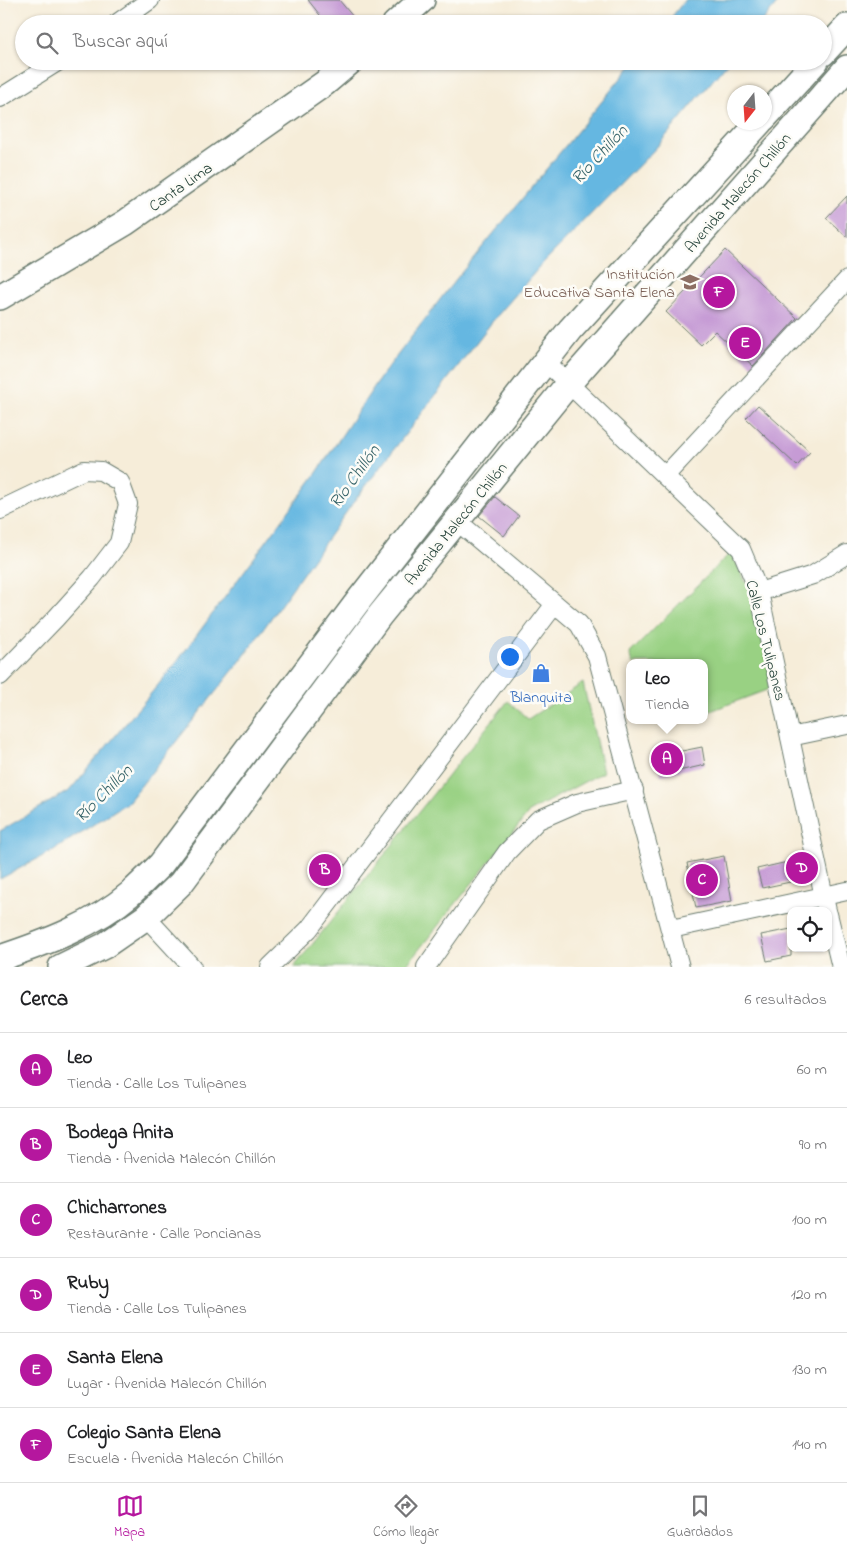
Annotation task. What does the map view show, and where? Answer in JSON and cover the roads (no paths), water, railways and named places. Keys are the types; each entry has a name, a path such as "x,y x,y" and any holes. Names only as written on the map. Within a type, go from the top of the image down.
{"main road":[{"path":"404,15 422,0"},
{"path":"832,43 847,27"},
{"name":"Canta Lima","path":"0,296 125,224 325,83 340,70"},
{"name":"Avenida Malecón Chillón","path":"772,109 808,70"},
{"name":"Avenida Malecón Chillón","path":"61,967 104,946 146,917 181,883 380,615 569,383 845,75"},
{"name":"Avenida Malecón Chillón","path":"0,958 48,942 93,918 129,894 161,864 359,600 545,361 570,330 753,130"}],"street":[{"path":"129,15 150,0"},
{"path":"0,98 45,70"},
{"path":"665,476 847,280"},
{"name":"Calle Los Tulipanes","path":"545,361 741,549 759,592 826,904"},
{"path":"0,510 84,470 101,471 120,482 128,504 119,543 92,578 0,676"},
{"path":"457,521 579,624 597,656 680,967"},
{"path":"759,592 813,575 847,554"},
{"path":"270,967 309,928 555,604"},
{"path":"790,736 847,725"},
{"path":"426,967 507,852 538,820 577,803 634,790"},
{"path":"671,929 826,904 847,891"},
{"path":"146,917 192,967"},
{"path":"832,930 841,967"}],"water":[{"path":"685,0 780,0 768,15 673,15"},
{"name":"Río Chillón","path":"628,70 721,70 655,149 543,263 492,322 355,500 242,659 128,802 54,850 0,879 0,831 70,790 173,667 314,477 380,378 448,289"}],"place":[{"name":"Institución Educativa Santa Elena","path":"690,282"},
{"name":"Colegio Santa Elena","path":"719,292"},
{"name":"Santa Elena","path":"745,343"},
{"name":"Blanquita","path":"541,673"},
{"name":"Leo","path":"667,759"},
{"name":"Ruby","path":"802,868"},
{"name":"Bodega Anita","path":"325,870"},
{"name":"Chicharrones","path":"702,880"}]}
